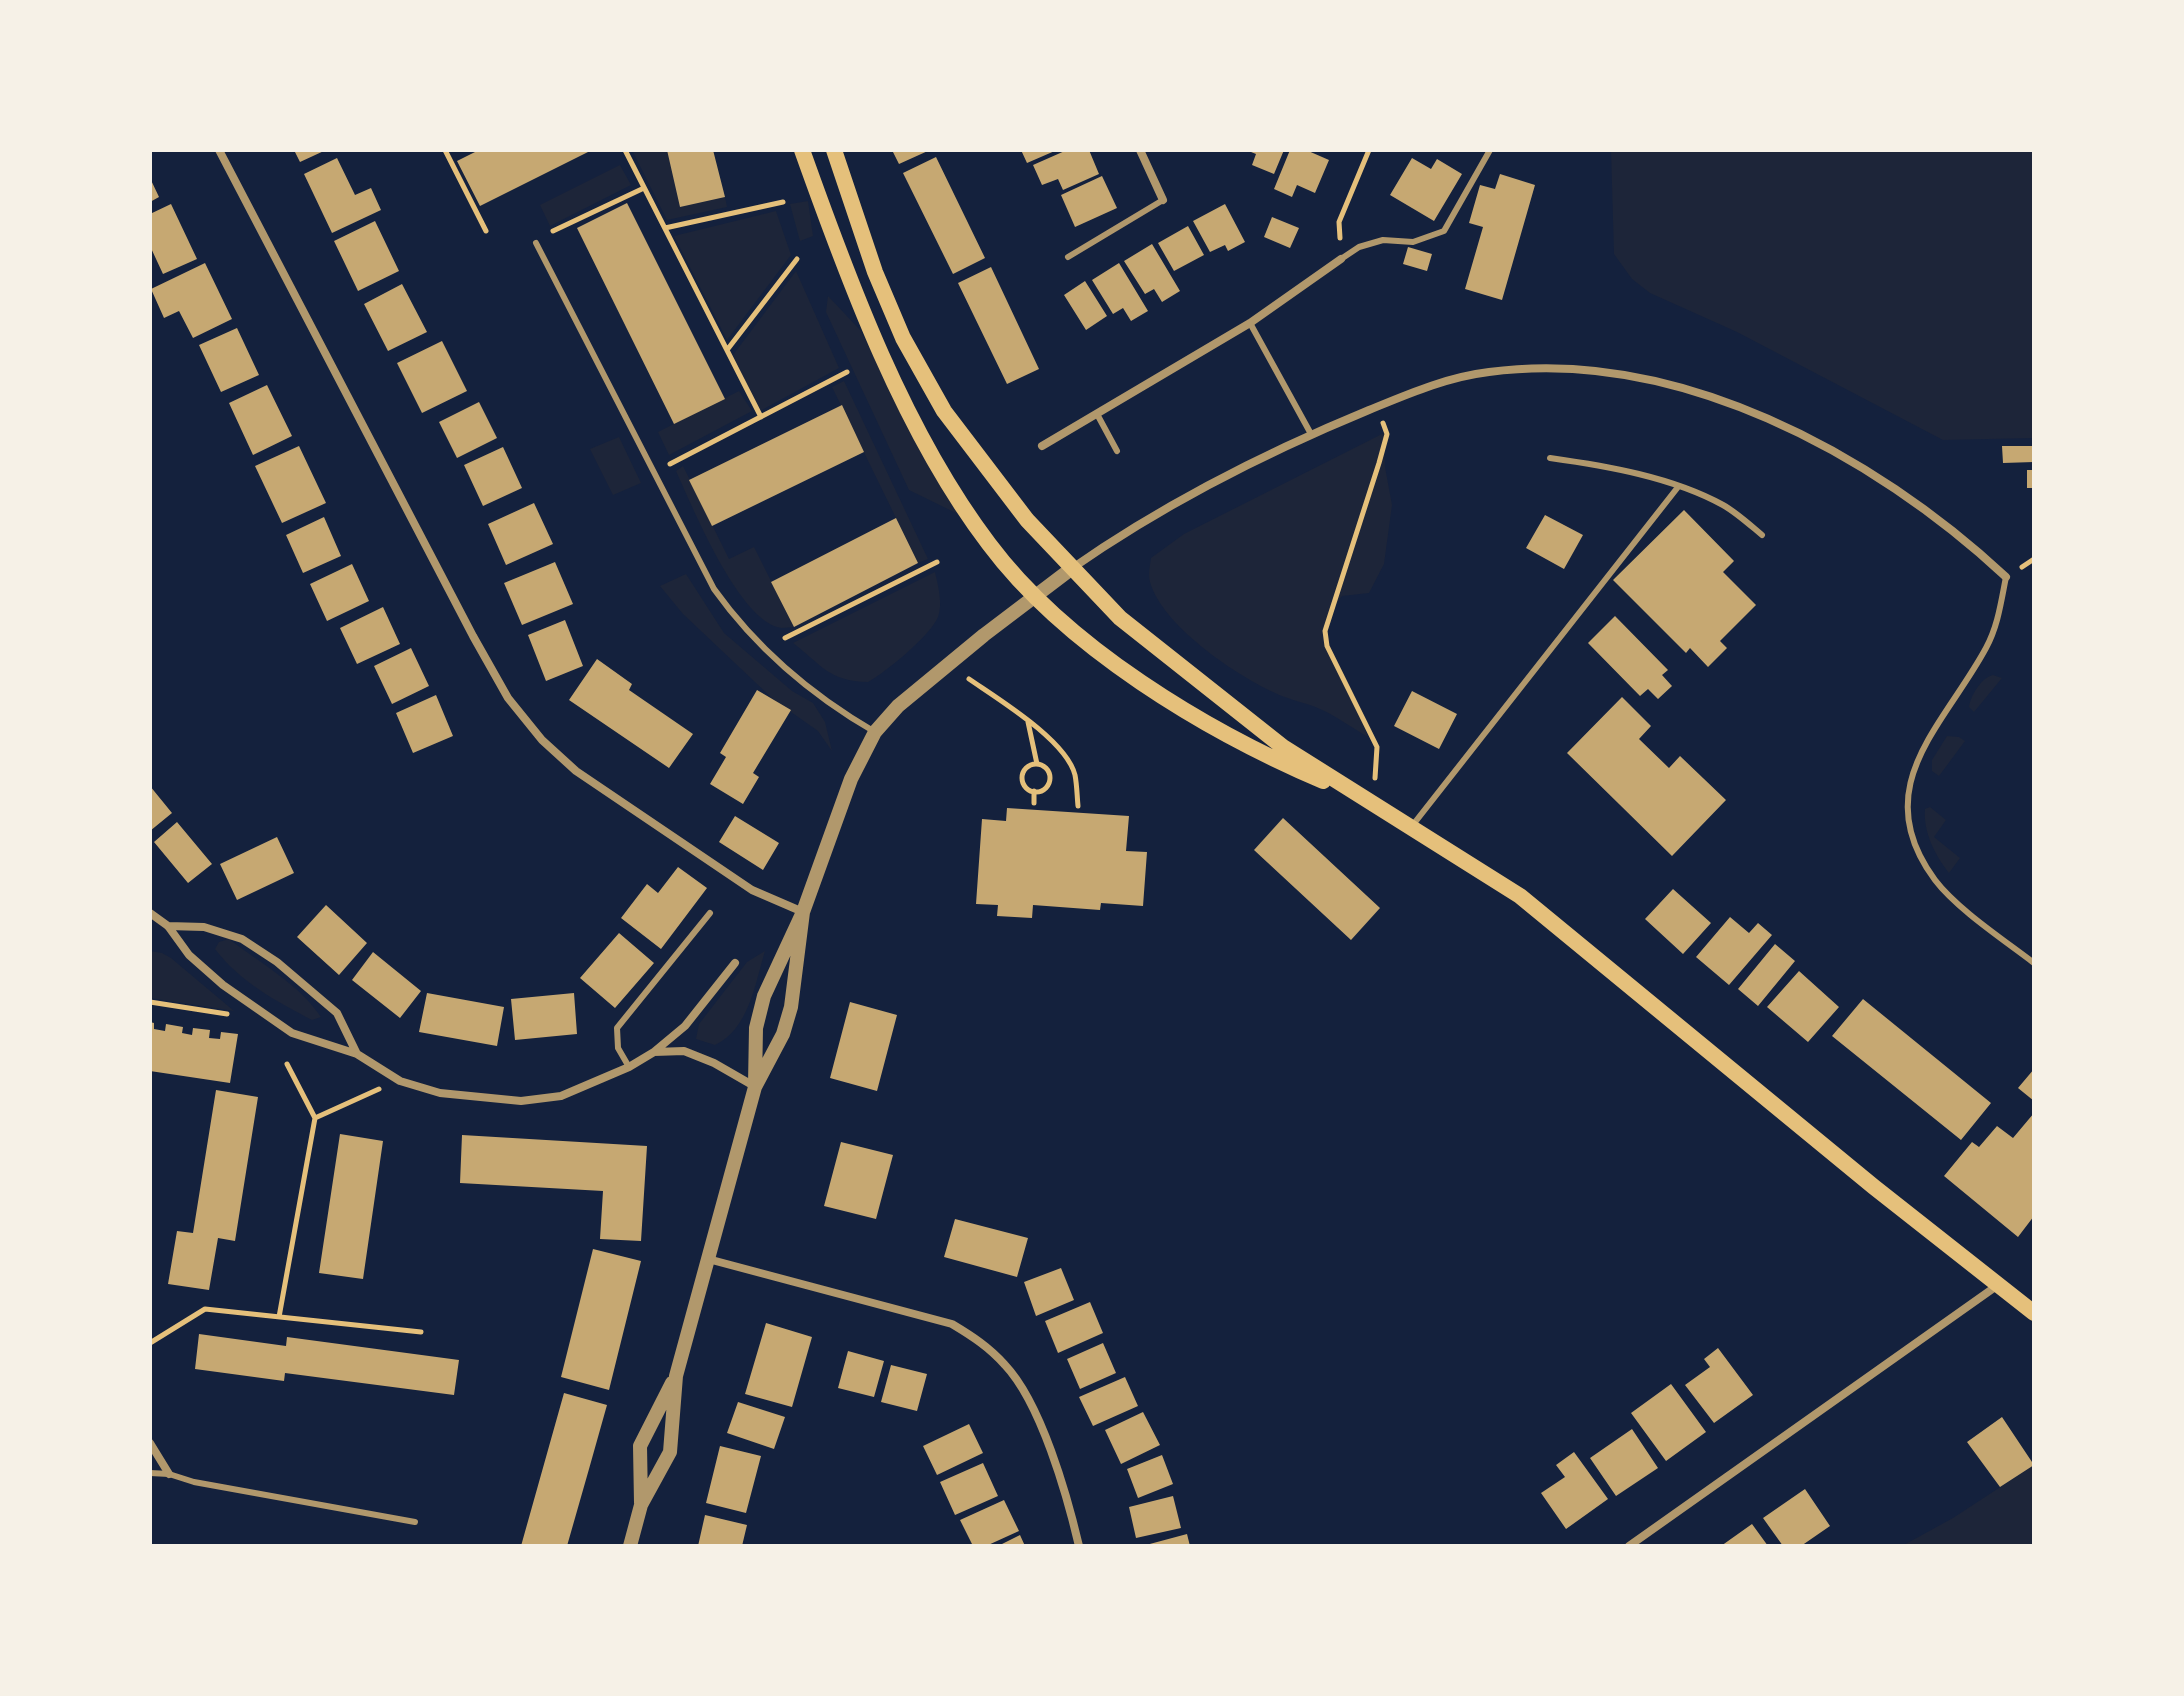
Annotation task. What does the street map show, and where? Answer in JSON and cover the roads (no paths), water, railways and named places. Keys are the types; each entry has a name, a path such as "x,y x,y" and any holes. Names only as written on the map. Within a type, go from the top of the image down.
{"main road":[{"path":"802,150 832,233 900,392 969,515 990,546 1035,596 1136,678 1193,715 1293,768 1373,802"},
{"path":"834,150 875,272 903,338 944,411 1027,520 1120,618 1283,747 1520,896 1851,1168 2034,1313"}],"street":[{"path":"219,150 508,698 542,740 576,771 752,890 803,912"},
{"path":"1140,150 1163,200"},
{"path":"1042,446 1250,323 1341,259"},
{"path":"755,1087 756,1028 764,996 803,912 851,779 875,732 898,706 1035,596 1129,529 1311,434 1431,385 1489,372 1561,368 1606,370 1673,384 1719,398 1810,439 1859,467 1966,540 2006,577"},
{"path":"630,1546 641,1505 670,1452 676,1376 755,1087 783,1034 791,1007 803,912"},
{"path":"150,913 168,926 189,955 261,1013 292,1033 357,1054 400,1081 440,1093 521,1101 561,1096 629,1067 654,1052 685,1026 735,963"},
{"path":"168,926 204,927 242,939 277,962 337,1013 357,1054"},
{"path":"654,1052 684,1051 714,1063 755,1087"},
{"path":"708,1259 952,1324 981,1341 1008,1367 1032,1408 1067,1494 1079,1546"},
{"path":"1629,1546 1999,1285"},
{"path":"641,1505 640,1446 676,1376"},
{"path":"150,1443 169,1474"}],"lane":[{"path":"1341,259 1359,247 1383,240 1413,242 1444,231 1490,150"},
{"path":"1068,257 1163,200"},
{"path":"536,243 714,589 744,629 798,679 837,710 875,732"},
{"path":"1250,323 1311,434"},
{"path":"1097,414 1117,451"},
{"path":"1550,458 1600,465 1678,487 1723,506 1762,535"},
{"path":"1412,826 1678,487"},
{"path":"2006,577 1998,618 1986,648 1924,743 1914,766 1908,794 1911,828 1920,855 1937,882 2034,963"},
{"path":"629,1067 618,1048 617,1028 710,913"},
{"path":"150,1473 169,1474 194,1482 415,1522"}]}
